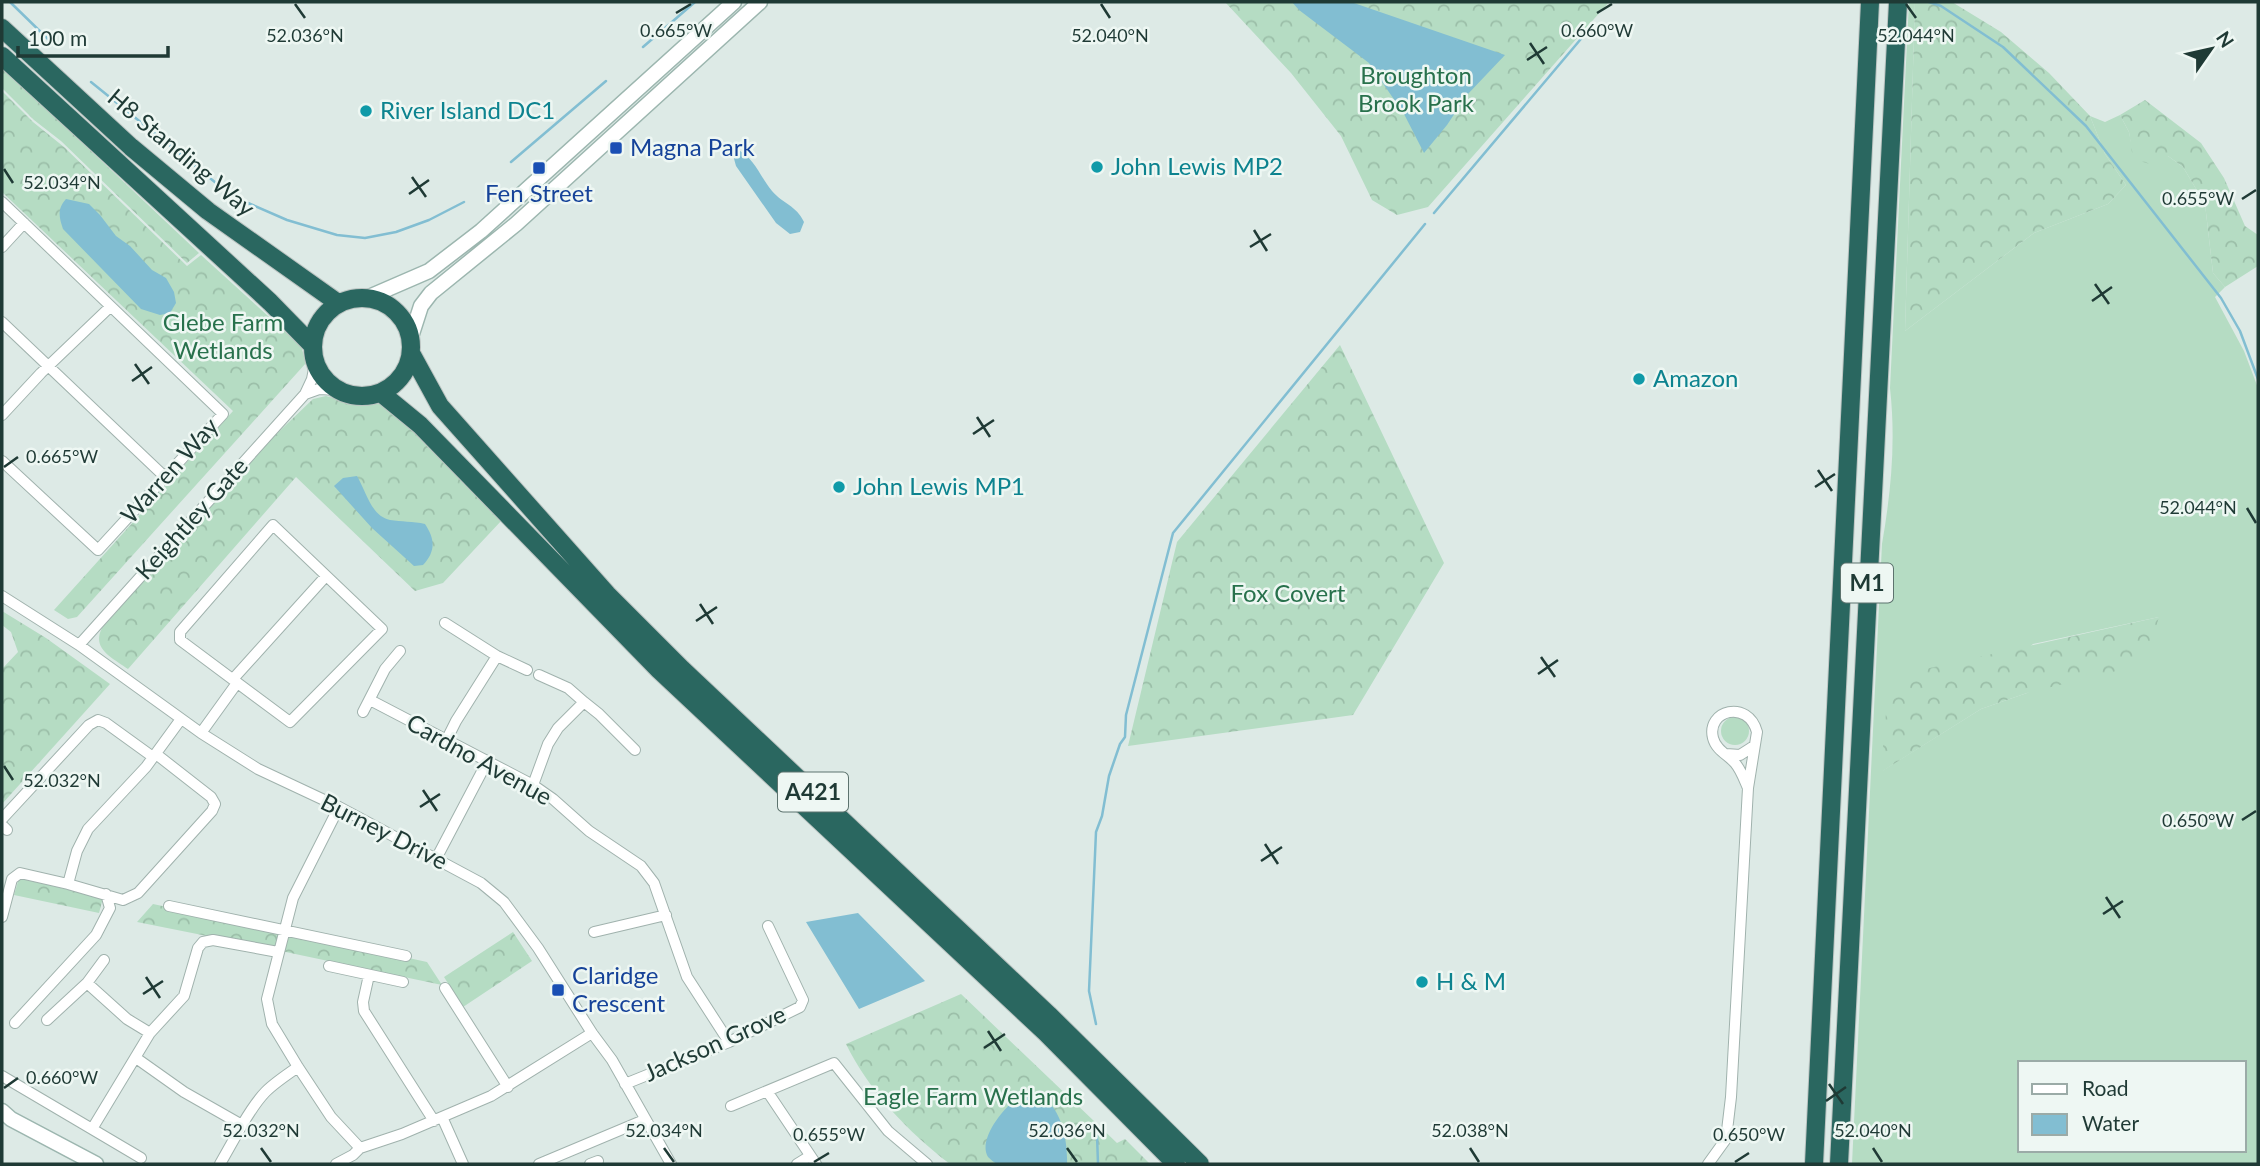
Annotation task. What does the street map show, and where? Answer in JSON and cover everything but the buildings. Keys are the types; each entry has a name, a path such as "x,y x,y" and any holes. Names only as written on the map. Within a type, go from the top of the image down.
{"highway":[{"name":"M1","path":"1814,1164 1870,2"},
{"name":"M1","path":"1839,1164 1898,2"},
{"name":"H8 Standing Way","path":"2,28 131,147 208,211 333,300"},
{"name":"H8 Standing Way","path":"2,56 307,339"},
{"path":"369,297 333,300 307,339 315,364 328,383 352,396 386,396 406,370 411,345"},
{"name":"A421","path":"369,297 396,310 406,323 420,370 440,406 607,594 682,669 1049,1015 1200,1164"},
{"name":"A421","path":"386,396 420,425 659,670 1045,1032 1176,1164"}],"street":[{"path":"369,297 429,271 481,231 734,2"},
{"path":"411,345 421,306 431,293 516,224 760,2"},
{"name":"Warren Way","path":"2,202 223,414 98,550 2,461"},
{"path":"2,247 24,223"},
{"path":"2,415 110,307"},
{"path":"2,322 165,477"},
{"name":"Keightley Gate","path":"79,645 305,394 315,364"},
{"path":"305,394 319,389 338,390"},
{"path":"273,525 382,629 290,722 235,681 180,640 180,632 273,525"},
{"path":"201,733 235,681 326,576"},
{"name":"Burney Drive","path":"2,596 79,645 201,733 258,769 339,807 481,883 505,902 612,1060 671,1164"},
{"path":"444,624 497,656 527,670"},
{"path":"363,712 385,669 400,651"},
{"path":"446,741 497,656"},
{"path":"539,675 568,688 635,750"},
{"name":"Cardno Avenue","path":"370,700 533,785 589,831 641,866 654,883 687,976 729,1042"},
{"path":"533,785 548,744 558,728 584,702"},
{"path":"1708,1164 1726,1139 1731,1097 1748,788 1757,732 1752,720 1740,712 1727,712 1716,721 1712,733 1717,747 1741,771 1748,788"},
{"path":"68,884 77,851 88,829 155,756 181,719"},
{"path":"2,819 89,725 98,720 155,756 211,797 215,804 212,811 138,893 122,900 20,873 12,879 4,899 2,917"},
{"path":"1726,754 1740,755 1754,746"},
{"path":"436,859 487,762"},
{"path":"339,807 295,892 267,999 272,1024 298,1067 331,1117 360,1148"},
{"path":"15,1023 96,935 110,908 106,894"},
{"path":"169,906 407,956"},
{"path":"594,932 666,915"},
{"name":"Jackson Grove","path":"625,1084 729,1042 800,1007 803,1000 768,926"},
{"path":"92,1129 150,1033 184,996 198,948 203,942 213,940 278,952"},
{"path":"47,1020 87,983 104,960"},
{"path":"329,966 403,982"},
{"path":"369,975 363,1002 364,1011 438,1119 463,1164"},
{"path":"87,983 127,1019 150,1033"},
{"path":"445,988 508,1087"},
{"path":"336,1164 360,1148 438,1119 508,1087 592,1033"},
{"path":"136,1058 184,1092 242,1125"},
{"path":"730,1106 834,1063 888,1131 921,1163"},
{"path":"220,1164 258,1098 267,1088 298,1067"},
{"path":"2,1076 141,1158"},
{"path":"767,1091 813,1160 797,1164"},
{"path":"2,1111 11,1119 96,1164"},
{"path":"539,1164 644,1120"}],"green space":[{"name":"Broughton Brook Park","path":"1225,2 1609,2 1428,207 1397,215 1372,200 1341,136 1291,73"},
{"path":"1909,2 1915,2 1905,331 2034,233 2108,204 2126,185 2105,154 2090,116 2105,122 2120,115 2129,132 2134,158 2168,156 2183,167 2205,204 2213,273 2225,287 2215,297 2244,351 2258,388 2258,1164 1852,1164 1882,544 1892,467 1890,388","holes":["2159,617 2027,693 1981,709 1882,771 2033,644"]},
{"path":"1915,2 1952,2 2001,32 2049,73 2090,116 2105,154 2126,185 2108,204 2034,233 1905,331"},
{"path":"2,67 199,253 187,263 61,141 34,120 2,88"},
{"name":"Glebe Farm Wetlands","path":"2,91 187,266 201,255 301,346 306,363 77,617 68,619 54,610 233,411 2,192"},
{"path":"2145,100 2201,143 2224,178 2245,226 2258,235 2258,266 2225,287 2213,273 2205,204 2183,167 2168,156 2153,165 2133,159 2129,132 2120,115"},
{"name":"Fox Covert","path":"1340,345 1444,563 1353,715 1128,746 1177,542"},
{"path":"326,396 356,404 385,400 502,520 443,583 415,591 296,477 128,669 110,657 99,642 102,628 265,445 313,399"},
{"path":"2,611 46,638 110,684 2,804 2,669 18,652 11,632 2,625"},
{"path":"2159,617 2145,664 2027,693 1981,709 1881,772 1889,677"},
{"path":"1735,717 1745,721 1749,731 1745,741 1735,745 1725,741 1721,731 1725,721"},
{"path":"19,878 103,898 99,913 14,895"},
{"path":"153,904 280,931 277,950 137,922"},
{"path":"285,931 427,962 442,985 281,951"},
{"path":"513,932 532,961 463,1007 444,977"},
{"name":"Eagle Farm Wetlands","path":"961,994 1117,1143 1125,1139 1150,1164 950,1164 919,1138 878,1094 846,1044"}],"water":[{"path":"1292,2 1351,2 1505,55 1467,95 1424,153 1404,114 1369,63"},
{"path":"735,148 752,162 772,191 801,216 804,222 800,232 790,234 776,223 736,166 733,155"},
{"path":"66,199 89,204 116,236 130,246 152,270 166,278 174,292 176,303 170,313 160,315 141,309 63,229 60,213"},
{"path":"357,476 370,502 383,518 425,524 433,545 423,565 414,566 372,528 334,486 343,478"},
{"path":"858,913 925,981 859,1009 806,922"},
{"path":"1029,1091 1040,1095 1055,1110 1064,1131 1067,1164 997,1164 988,1157 987,1140 997,1119 1013,1101"}],"waterway":[{"path":"10,2 49,40"},
{"path":"643,47 695,2"},
{"path":"1929,2 1941,6 2003,47 2086,126 2221,298 2240,331 2258,379"},
{"path":"1434,213 1591,27"},
{"path":"511,162 606,81"},
{"path":"91,82 216,183 248,203 287,220 337,235 365,238 396,232 429,220 464,202"},
{"path":"1096,1024 1089,991 1096,832 1102,816 1109,776 1125,737 1126,715 1173,533 1425,224"},
{"path":"1097,1135 1098,1164"}],"place":[{"name":"River Island DC1","path":"366,111"},
{"name":"Magna Park","path":"616,148"},
{"name":"John Lewis MP2","path":"1097,167"},
{"name":"Fen Street","path":"539,168"},
{"name":"Amazon","path":"1639,379"},
{"name":"John Lewis MP1","path":"839,487"},
{"name":"H & M","path":"1422,982"},
{"name":"Claridge Crescent","path":"558,990"}]}
